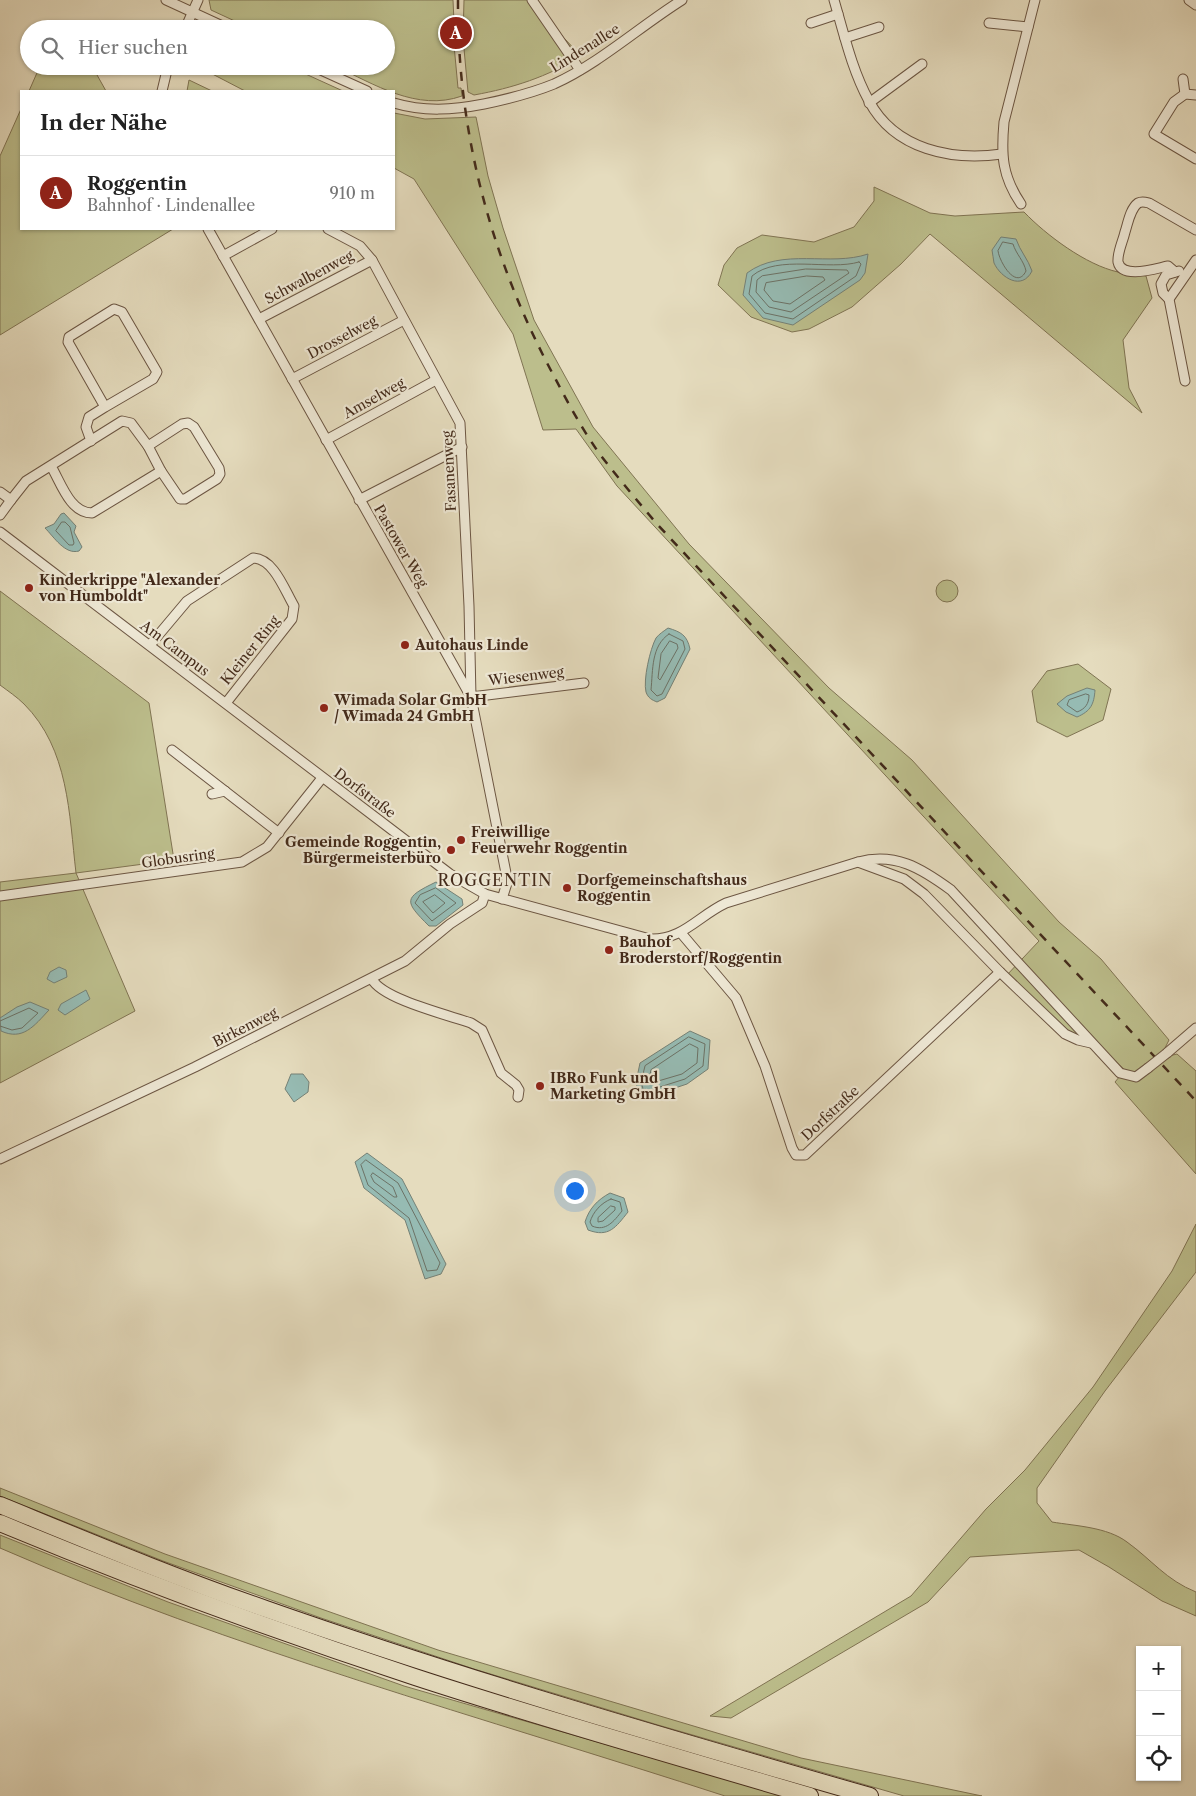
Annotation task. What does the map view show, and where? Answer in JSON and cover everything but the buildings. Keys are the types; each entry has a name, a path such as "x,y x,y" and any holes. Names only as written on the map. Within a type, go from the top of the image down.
{"highway":[{"path":"0,1505 118,1553 265,1609 393,1652 591,1714 870,1796"},
{"path":"0,1523 110,1569 262,1625 416,1678 810,1796"}],"street":[{"path":"166,0 209,20"},
{"path":"189,20 198,0"},
{"path":"532,0 580,70"},
{"name":"Lindenallee","path":"395,103 427,110 465,108 531,93 580,70 682,0"},
{"path":"834,0 856,74 869,103 883,122 905,138 931,151 969,158 1002,154"},
{"path":"1021,204 1010,188 1002,154 1004,122 1035,0"},
{"path":"1189,0 1196,4"},
{"path":"811,23 838,14"},
{"path":"990,23 1028,27"},
{"path":"845,38 879,27"},
{"path":"869,103 922,64"},
{"path":"162,90 166,75"},
{"path":"331,75 364,90"},
{"path":"1182,79 1185,94"},
{"path":"1196,96 1185,94 1174,102 1154,134 1196,159"},
{"path":"1175,272 1168,266 1140,272 1124,270 1120,266 1119,254 1132,210 1143,201 1149,202 1196,230"},
{"name":"Pastower Weg","path":"209,230 471,697 506,873 507,883 502,899"},
{"path":"223,256 268,230"},
{"name":"Fasanenweg","path":"330,230 360,246 372,260 460,423 471,697"},
{"name":"Schwalbenweg","path":"259,319 372,260"},
{"path":"1169,298 1196,260"},
{"path":"1185,380 1169,298 1163,293 1161,284 1166,275 1189,270"},
{"path":"90,441 86,427 89,417 154,379 157,372 122,312 114,309 69,337 68,342 104,407"},
{"name":"Drosselweg","path":"292,379 404,320"},
{"name":"Amselweg","path":"326,440 436,380"},
{"path":"0,515 26,482 122,421 131,423 148,446 161,471 180,499 185,499 209,484 220,474 220,468 199,435 188,423 182,424 148,446"},
{"path":"359,500 462,447"},
{"path":"50,466 75,508 83,513 92,513 161,471"},
{"path":"0,492 11,500"},
{"name":"Am Campus","path":"0,532 310,768"},
{"name":"Kleiner Ring","path":"150,645 187,601 253,558 262,559 270,566 294,606 294,612 292,619 226,703"},
{"name":"Wiesenweg","path":"471,697 584,683"},
{"path":"172,750 279,833"},
{"name":"Dorfstraße","path":"310,768 450,874 485,894 650,939 672,938 711,910 726,903 876,857 894,860 928,874 951,890 1090,1043 1120,1073 1136,1077 1196,1028"},
{"name":"Globusring","path":"0,896 235,863 255,856 267,847 322,778"},
{"path":"212,794 225,791"},
{"name":"Dorfstraße","path":"858,862 904,879 924,894 1000,972 1065,1034 1090,1043"},
{"name":"Birkenweg","path":"0,1159 195,1067 405,961 423,949 450,924 482,903 485,894"},
{"name":"Dorfstraße","path":"680,933 736,998 764,1066 792,1148 796,1155 801,1156 805,1155 1000,972"},
{"path":"372,979 376,985 388,993 471,1023 482,1030 501,1074 516,1085 519,1090 518,1097"}],"green space":[{"path":"209,0 453,0 454,22 450,23 451,45 454,45 458,88 461,88 462,96 429,101 412,98 395,94 395,90 380,88 353,75 395,75 395,20 233,20 211,10"},
{"path":"464,0 536,0 563,37 581,56 529,81 474,95 468,92 463,38"},
{"path":"36,75 97,75 105,90 29,90"},
{"path":"214,75 308,75 341,90 243,90"},
{"path":"189,80 210,90 187,90"},
{"path":"20,111 20,230 171,230 0,335 0,156"},
{"path":"395,113 425,119 476,117 488,176 503,228 534,320 593,427 689,544 829,688 912,760 1059,922 1101,959 1169,1040 1164,1050 1169,1056 1177,1054 1196,1071 1196,1174 1115,1082 1125,1070 1084,1033 1076,1038 1068,1034 1006,976 1039,941 617,486 576,429 543,430 513,334 414,179 395,169"},
{"path":"874,187 930,213 955,216 1024,212 1043,230 1067,248 1093,263 1118,272 1146,276 1152,298 1123,340 1129,388 1142,413 930,234 901,264 852,307 809,329 792,332 751,317 718,285 724,265 737,248 762,235 814,242 854,227 874,201"},
{"path":"947,580 955,583 958,591 955,599 947,602 939,599 936,591 939,583"},
{"path":"0,591 149,703 174,860 76,873 64,783 50,741 39,722 24,704 0,685"},
{"path":"1078,664 1111,689 1103,720 1067,737 1037,722 1032,691 1047,671"},
{"path":"76,873 135,1011 0,1083 0,882"},
{"path":"1196,1224 1196,1272 1105,1391 1037,1488 1037,1503 1052,1522 1101,1530 1127,1542 1176,1582 1196,1592 1196,1616 1162,1601 1079,1550 970,1557 928,1602 731,1718 710,1716 911,1596 986,1509 1025,1470 1093,1387 1172,1271"},
{"path":"0,1488 165,1554 438,1650 801,1758 982,1796 904,1796 658,1725 474,1669 321,1618 163,1561 0,1496"},
{"path":"0,1535 168,1602 404,1686 784,1796 725,1796 359,1681 178,1619 88,1585 0,1548"}],"water":[{"path":"1001,237 1016,239 1032,271 1023,280 1017,281 1006,277 994,263 992,250"},
{"path":"868,254 865,273 860,280 793,325 763,318 743,295 747,273 761,265 791,259 838,259"},
{"path":"64,513 76,526 74,532 82,547 79,551 74,552 64,548 45,528 54,524 61,514"},
{"path":"668,628 683,635 690,649 665,698 657,702 650,698 646,692 646,673 649,657 656,638"},
{"path":"1087,688 1095,690 1094,699 1089,710 1082,715 1077,717 1066,712 1057,704 1067,696"},
{"path":"436,882 462,899 463,905 436,926 429,926 415,911 411,901 417,892"},
{"path":"59,967 66,970 67,977 54,983 47,979 50,972"},
{"path":"86,990 90,999 65,1015 58,1010 61,1004"},
{"path":"30,1002 49,1010 33,1026 22,1033 9,1034 1,1031 0,1018 17,1007"},
{"path":"690,1031 710,1040 708,1069 687,1084 639,1100 636,1082 640,1063"},
{"path":"291,1074 303,1074 309,1082 308,1092 294,1102 285,1089"},
{"path":"367,1153 402,1179 446,1264 441,1274 425,1279 405,1220 364,1188 355,1162"},
{"path":"610,1193 624,1198 628,1212 616,1226 607,1232 601,1233 588,1230 585,1222 591,1209"}],"railway":[{"path":"458,0 459,50 464,99 472,147 496,242 513,289 533,334 570,406 599,453 656,523 1196,1101"}],"place":[{"name":"Roggentin","path":"456,33"},
{"name":"Kinderkrippe \"Alexander von Humboldt\"","path":"29,588"},
{"name":"Autohaus Linde","path":"405,645"},
{"name":"Wimada Solar GmbH / Wimada 24 GmbH","path":"324,708"},
{"name":"Freiwillige Feuerwehr Roggentin","path":"461,840"},
{"name":"Gemeinde Roggentin, Bürgermeisterbüro","path":"451,850"},
{"name":"Dorfgemeinschaftshaus Roggentin","path":"567,888"},
{"name":"Bauhof Broderstorf/Roggentin","path":"609,950"},
{"name":"IBRo Funk und Marketing GmbH","path":"540,1086"}],"district":[{"name":"ROGGENTIN","path":"495,880"}]}
